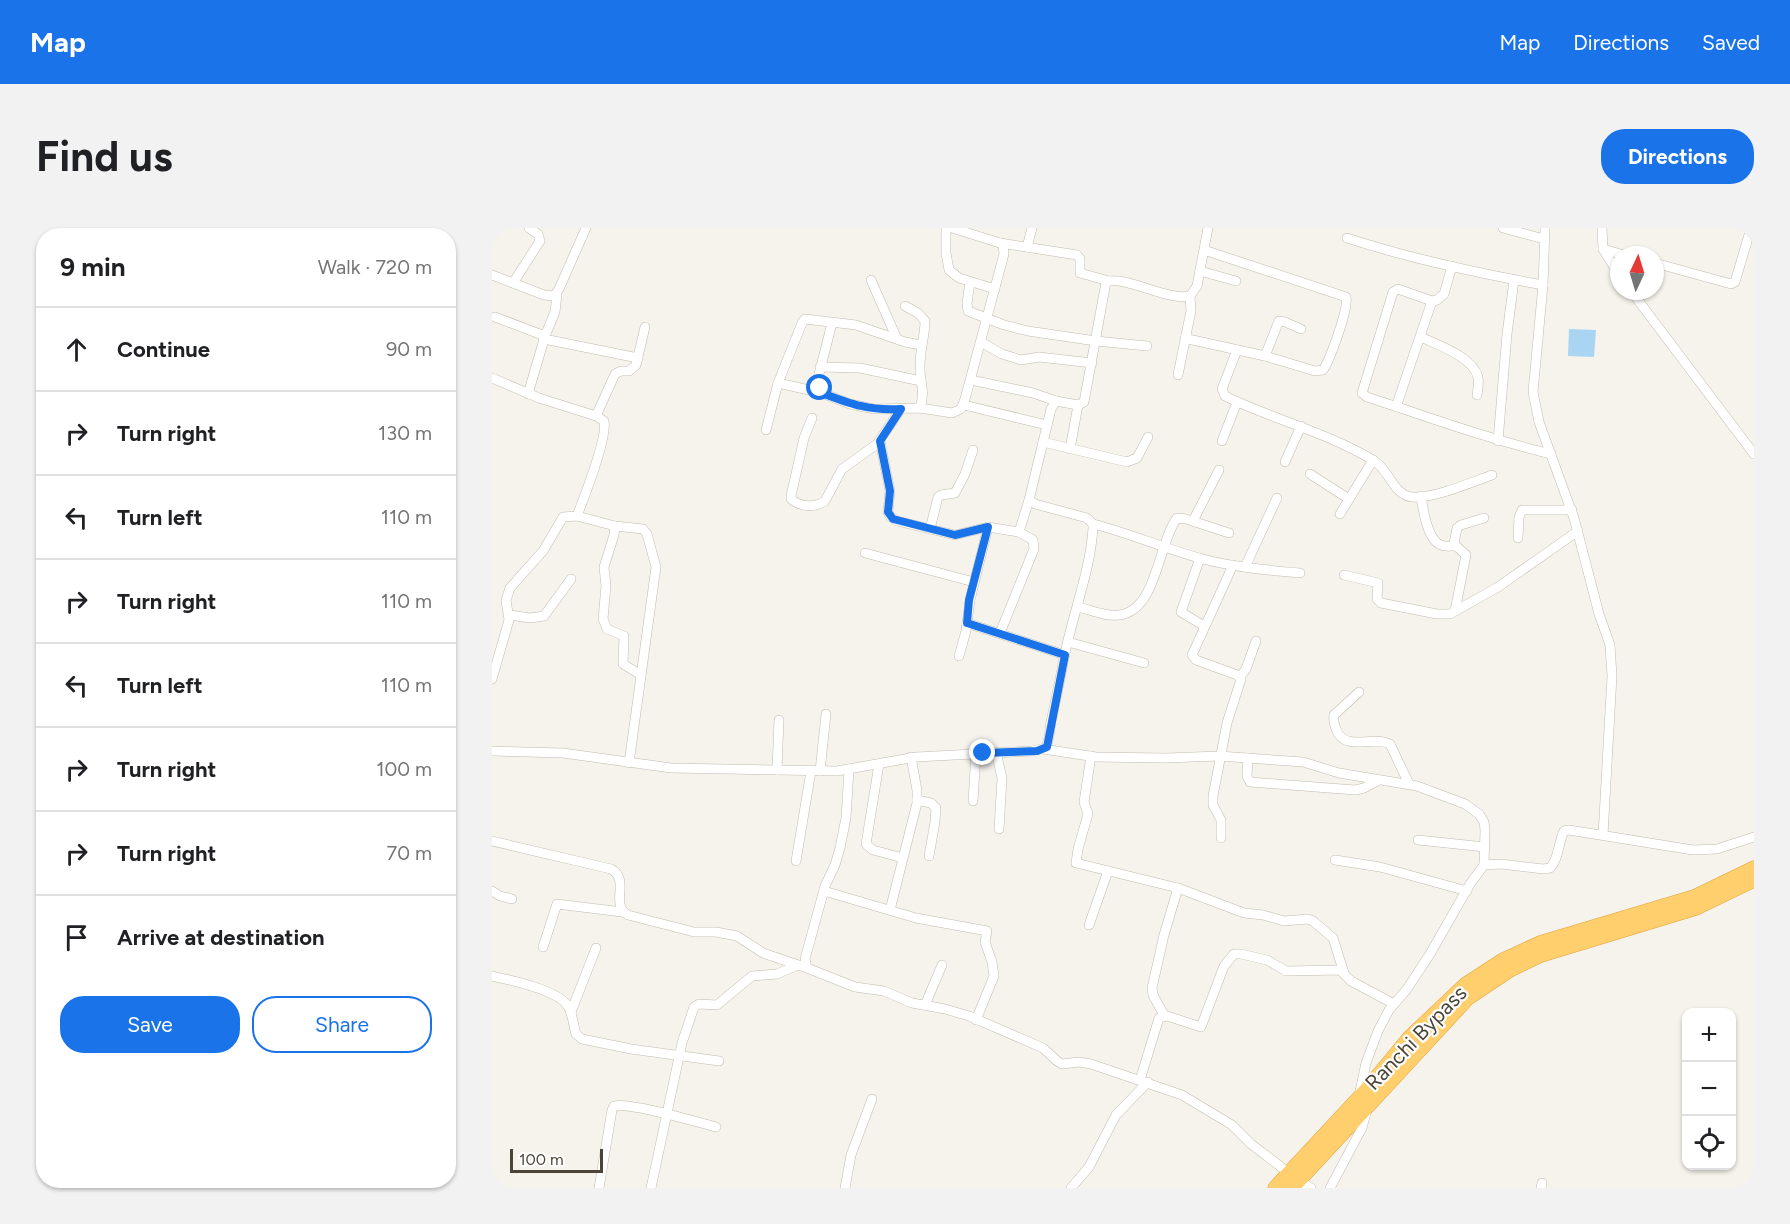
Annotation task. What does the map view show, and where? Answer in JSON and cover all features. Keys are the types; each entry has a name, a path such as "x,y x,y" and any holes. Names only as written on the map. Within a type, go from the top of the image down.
{"highway":[{"name":"Ranchi Bypass","path":"1275,1188 1298,1183 1363,1103 1409,1038 1466,984 1503,960 1549,940 1694,897 1754,868"},
{"name":"Ranchi Bypass","path":"1363,1103 1468,998 1510,970 1541,955 1696,908 1754,880"}],"street":[{"path":"513,283 540,240 538,234 529,228"},
{"path":"528,394 555,312 557,294 586,228"},
{"path":"946,228 949,270 959,278 995,289"},
{"path":"952,228 1000,243 1077,255 1080,259 1080,273 1169,294 1190,296"},
{"path":"1027,247 1032,228"},
{"path":"1178,375 1191,311 1190,296 1197,286 1208,228"},
{"path":"1503,228 1544,239"},
{"path":"1545,228 1543,285 1533,392 1539,422 1572,510 1599,614 1610,645 1612,661 1603,835"},
{"path":"1602,228 1603,249 1610,260"},
{"path":"1664,265 1731,284 1735,282 1751,228"},
{"path":"1347,238 1391,252 1543,285"},
{"path":"778,383 822,393 866,408 920,408 956,413 963,405 971,380 1005,254 1000,243"},
{"path":"1603,249 1610,251"},
{"path":"1186,335 1192,341 1264,356 1315,371 1323,370 1348,300 1343,296 1204,250"},
{"path":"1452,266 1441,298 1432,301 1400,289 1393,292 1362,393 1367,397 1498,441 1551,454"},
{"path":"1200,271 1236,281"},
{"path":"492,275 549,297 557,294"},
{"path":"871,280 897,339"},
{"path":"1498,441 1514,280"},
{"path":"971,380 1081,405 1085,398 1092,363 1104,287 1109,281"},
{"path":"970,282 968,311 1018,329 1147,346"},
{"path":"1638,300 1754,454"},
{"path":"1396,406 1432,301"},
{"path":"905,306 925,321 921,345 921,381 924,393 920,408"},
{"path":"495,317 545,338 638,358"},
{"path":"766,430 778,383 803,320 809,318 832,323 856,324 921,345"},
{"path":"1264,356 1279,321 1301,329"},
{"path":"822,393 818,378 832,323"},
{"path":"596,416 615,375 621,371 633,369 645,327"},
{"path":"1421,337 1459,355 1467,362 1478,375 1477,395"},
{"path":"981,342 1002,354 1021,360 1039,357 1092,363"},
{"path":"1237,350 1222,392 1225,396 1332,438 1373,460 1382,467 1398,490 1409,496 1421,496 1492,475"},
{"path":"820,367 860,368 921,381"},
{"path":"492,378 528,394 596,416 604,421 605,430 600,453 577,516"},
{"path":"1018,532 1029,500 1051,409 1056,401"},
{"path":"1222,441 1237,402"},
{"path":"963,405 1047,425"},
{"path":"1070,449 1078,405"},
{"path":"812,418 804,438 790,496 790,500 802,505 822,504 829,496 842,469 880,441 901,409"},
{"path":"1286,462 1301,426"},
{"path":"1043,442 1127,462 1137,458 1148,437"},
{"path":"880,441 889,484 888,512 897,521 955,535 988,527 1018,532 1033,540 1035,549 1000,633"},
{"path":"930,529 938,498 941,495 955,493 973,450"},
{"path":"1340,514 1373,460"},
{"path":"1193,521 1219,470"},
{"path":"1310,474 1349,499"},
{"path":"1421,496 1425,519 1435,541 1442,546 1455,546 1466,555 1455,611"},
{"path":"1245,567 1277,498"},
{"path":"1029,500 1035,504 1087,518 1093,524 1125,532 1200,558 1233,566 1300,573"},
{"path":"1518,538 1519,517 1522,510 1572,510"},
{"path":"492,679 510,615 506,600 515,581 543,551 563,517 577,516 615,526 641,528 646,531 655,562 655,575 629,763"},
{"path":"1078,607 1113,615 1136,610 1144,598 1177,518 1229,533"},
{"path":"1455,546 1459,526 1484,518"},
{"path":"1043,749 1048,744 1065,655 1078,607 1093,524"},
{"path":"615,526 604,567 606,586 603,619 607,629 624,636 623,664 640,675"},
{"path":"959,656 988,527"},
{"path":"1344,575 1376,582 1379,586 1377,599 1381,603 1443,615 1455,611 1471,600 1498,587 1578,531"},
{"path":"865,553 974,582"},
{"path":"1200,558 1181,612 1204,626"},
{"path":"1233,566 1194,649 1194,658 1240,677"},
{"path":"510,615 530,618 544,616 571,579"},
{"path":"967,623 1065,655"},
{"path":"1221,838 1221,820 1213,805 1220,756 1240,677 1246,669 1256,641"},
{"path":"1068,642 1144,663"},
{"path":"1359,692 1334,715 1333,722 1340,738 1350,742 1380,741 1390,744 1409,784"},
{"path":"796,861 826,714"},
{"path":"777,770 779,720"},
{"path":"492,752 563,753 672,768 816,771 849,769 911,757 1043,749 1091,756 1166,758 1220,756 1303,762 1377,781 1409,784 1473,808 1484,822 1484,865"},
{"path":"996,752 1002,778 999,829"},
{"path":"973,801 976,753"},
{"path":"1091,756 1084,802 1088,814 1076,863 1178,888 1244,913 1284,921 1308,919 1313,921 1333,938 1344,973 1351,981 1394,1004"},
{"path":"890,910 918,800 911,757"},
{"path":"1248,758 1247,776 1250,782 1355,790 1377,781"},
{"path":"879,764 866,844 873,850 903,858"},
{"path":"651,1188 679,1056 687,1024 696,1005 717,1005 752,976 777,974 802,966 824,891 836,865 844,826 849,769"},
{"path":"918,800 936,808 929,856"},
{"path":"1330,1188 1362,1128 1370,1049 1378,1031 1394,1004 1430,954 1484,865 1550,868 1554,864 1564,831 1576,830 1693,850 1717,849 1754,837"},
{"path":"1418,840 1485,847"},
{"path":"492,841 617,873 620,878 622,912"},
{"path":"1335,860 1388,868 1467,891"},
{"path":"1089,925 1108,871"},
{"path":"1178,888 1152,988 1153,995 1164,1015 1201,1027 1224,966 1234,954 1267,960 1286,971 1334,969 1344,973"},
{"path":"492,891 512,899"},
{"path":"824,891 916,918 987,931 986,942 994,976 976,1020"},
{"path":"543,947 557,904 622,912 694,932 733,935 763,953 855,987 884,991 912,1003 945,1009 976,1020 1043,1048 1062,1064 1084,1063 1182,1095 1227,1121 1298,1183"},
{"path":"571,1012 596,948"},
{"path":"925,1005 942,966"},
{"path":"492,988 493,976 528,984 561,999 571,1012 578,1037 631,1049 719,1061"},
{"path":"1071,1188 1089,1167 1116,1115 1144,1081 1159,1018 1164,1015"},
{"path":"845,1188 851,1155 872,1099"},
{"path":"599,1188 614,1106 623,1105 716,1127"}],"water":[{"path":"1569,329 1596,330 1594,357 1568,356"}],"route":[{"path":"820,388 822,393 857,406 874,409 901,409 880,441 890,491 888,512 893,519 955,535 988,527 969,600 967,623 1065,655 1047,747 1037,751 983,753"}]}
